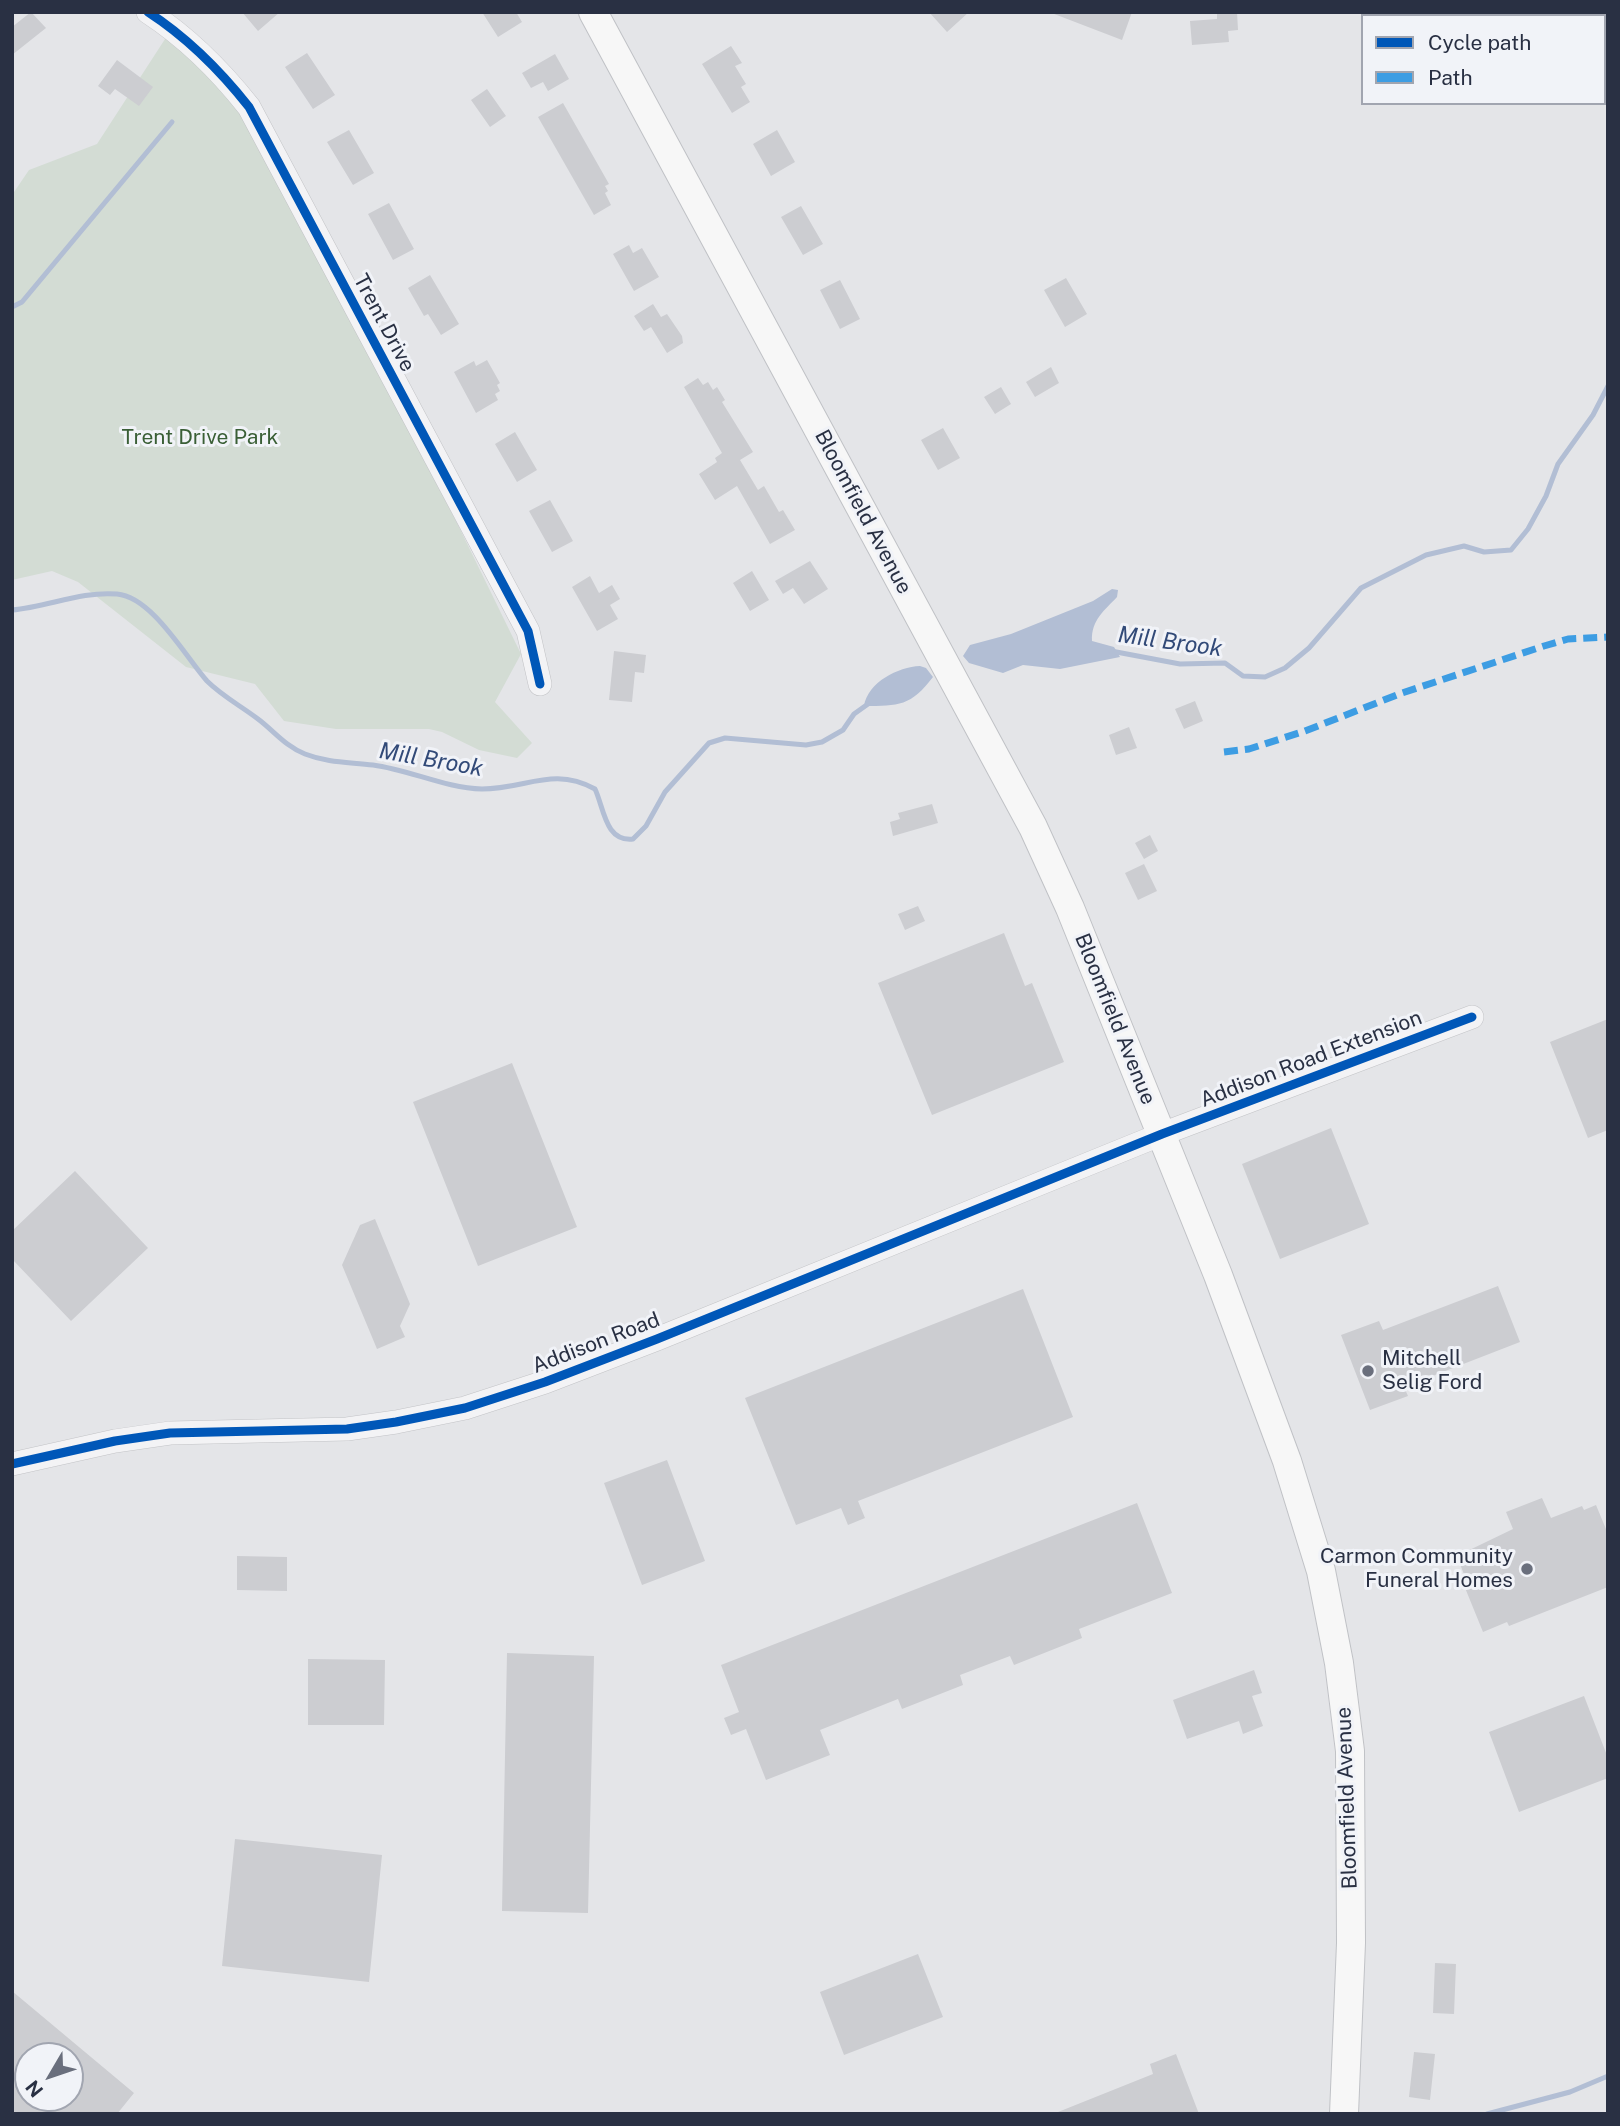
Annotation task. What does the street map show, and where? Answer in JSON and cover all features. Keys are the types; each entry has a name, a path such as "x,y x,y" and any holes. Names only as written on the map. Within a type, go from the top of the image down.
{"main road":[{"name":"Bloomfield Avenue","path":"593,12 1033,827 1070,908 1162,1135 1287,1461 1314,1544 1339,1663 1349,1733 1352,1810 1344,2114"}],"street":[{"name":"Trent Drive","path":"148,12 177,31 222,73 248,107 528,631 540,684"},
{"name":"Addison Road Extension","path":"1162,1135 1472,1017"},
{"name":"Addison Road","path":"12,1464 75,1448 170,1433 347,1429 465,1408 545,1382 657,1339 1162,1135"}],"green space":[{"name":"Trent Drive Park","path":"167,36 237,103 456,521 521,654 495,702 532,743 517,758 479,750 442,732 429,729 336,729 284,721 255,684 186,667 78,582 52,571 12,580 12,195 29,170 97,144"}],"water":[{"path":"1112,589 1118,590 1117,597 1096,621 1092,641 1114,647 1120,657 1060,669 1023,665 1003,673 969,663 963,656 970,645 1011,634 1093,601"},
{"path":"920,666 926,668 933,677 911,699 886,706 864,706 871,690 885,677 903,669"}],"building":[{"path":"31,12 46,28 12,55 12,27"},
{"path":"242,12 280,12 258,31"},
{"path":"482,12 516,12 522,22 498,37"},
{"path":"929,12 969,12 947,32"},
{"path":"1049,12 1132,12 1122,40"},
{"path":"1237,12 1238,30 1228,31 1229,42 1192,45 1190,21 1217,19 1217,13"},
{"path":"731,46 742,63 735,66 746,84 741,87 750,102 732,113 702,64"},
{"path":"307,53 335,95 313,109 285,67"},
{"path":"555,54 569,79 548,91 543,82 531,88 522,73"},
{"path":"117,60 153,87 139,106 115,89 110,95 98,86"},
{"path":"487,89 506,116 490,127 471,100"},
{"path":"563,103 609,184 605,186 608,191 605,193 611,205 594,215 538,117"},
{"path":"349,130 374,173 353,185 327,142"},
{"path":"777,130 795,162 771,176 753,144"},
{"path":"389,203 414,249 393,260 368,214"},
{"path":"801,206 823,244 803,255 781,217"},
{"path":"629,245 633,253 642,248 659,277 634,291 613,254"},
{"path":"430,275 459,324 441,335 428,314 424,316 408,288"},
{"path":"1066,278 1087,314 1065,327 1044,290"},
{"path":"840,280 860,319 840,329 820,290"},
{"path":"653,304 661,317 667,314 682,336 683,343 667,353 651,327 644,331 634,316"},
{"path":"487,360 500,383 497,385 500,391 495,394 498,400 476,413 454,372 474,361 476,366"},
{"path":"1051,367 1059,383 1035,397 1026,382"},
{"path":"698,378 703,385 708,382 713,390 717,387 725,400 722,402 753,452 740,460 758,490 764,486 779,512 783,510 795,530 770,544 737,486 715,500 699,474 717,462 715,458 722,453 684,387"},
{"path":"1001,387 1011,404 995,414 984,397"},
{"path":"943,428 960,458 938,470 921,440"},
{"path":"515,432 537,470 517,482 495,444"},
{"path":"550,500 573,541 552,552 529,511"},
{"path":"810,561 828,589 804,604 793,588 783,594 775,581"},
{"path":"752,571 769,600 750,611 733,583"},
{"path":"590,576 599,593 612,585 620,599 610,605 618,619 597,631 572,587"},
{"path":"614,651 646,655 644,673 635,672 632,702 609,700"},
{"path":"1195,701 1203,721 1184,729 1175,709"},
{"path":"1129,727 1137,748 1116,755 1109,735"},
{"path":"932,804 938,823 893,836 890,822 900,819 898,813"},
{"path":"1150,835 1158,851 1144,859 1135,843"},
{"path":"1144,864 1157,891 1138,900 1125,873"},
{"path":"918,906 925,921 905,930 898,914"},
{"path":"1004,933 1025,986 1032,983 1064,1062 932,1115 878,983"},
{"path":"1608,1019 1608,1130 1588,1138 1550,1042"},
{"path":"512,1063 577,1227 478,1266 413,1102"},
{"path":"1331,1128 1369,1224 1280,1259 1242,1164"},
{"path":"75,1171 148,1248 71,1321 12,1259 12,1231"},
{"path":"375,1219 410,1304 400,1326 405,1337 377,1349 342,1265 360,1225"},
{"path":"1498,1286 1520,1342 1404,1387 1408,1396 1370,1410 1341,1335 1379,1321 1383,1330"},
{"path":"1023,1289 1073,1417 858,1501 865,1518 848,1525 841,1508 796,1525 745,1398"},
{"path":"667,1460 705,1561 642,1585 604,1483"},
{"path":"1542,1498 1551,1518 1582,1506 1584,1510 1596,1505 1608,1534 1608,1587 1509,1626 1507,1622 1483,1632 1461,1578 1465,1577 1457,1556 1513,1529 1506,1512"},
{"path":"1137,1503 1172,1593 1079,1629 1082,1638 1014,1665 1010,1656 960,1675 963,1685 902,1709 898,1699 820,1730 830,1755 766,1780 746,1729 731,1735 724,1718 739,1712 721,1665"},
{"path":"237,1556 287,1557 287,1591 237,1590"},
{"path":"507,1653 594,1656 588,1913 502,1911"},
{"path":"308,1659 385,1660 384,1725 308,1725"},
{"path":"1254,1670 1262,1693 1252,1696 1263,1726 1243,1734 1239,1721 1187,1739 1173,1700"},
{"path":"1584,1696 1608,1758 1608,1778 1519,1812 1489,1732"},
{"path":"235,1839 382,1855 369,1982 222,1966"},
{"path":"918,1954 943,2017 844,2055 820,1992"},
{"path":"1435,1963 1456,1964 1454,2014 1433,2013"},
{"path":"12,1991 73,2042 14,2042 14,2112 84,2112 84,2051 134,2093 117,2114 12,2114"},
{"path":"1414,2052 1435,2054 1430,2100 1409,2097"},
{"path":"1176,2054 1199,2114 1053,2114 1153,2074 1150,2064"}],"waterway":[{"path":"12,307 22,302 172,122"},
{"name":"Mill Brook","path":"1111,651 1180,664 1225,663 1243,676 1265,677 1285,668 1309,648 1361,588 1426,555 1464,546 1484,552 1511,550 1528,529 1546,496 1558,464 1593,415 1608,386"},
{"name":"Mill Brook","path":"12,610 90,595 117,594 130,598 155,616 207,681 298,751 322,759 387,767 468,788 498,788 552,779 580,782 595,789 611,830 624,838 633,839 646,826 665,792 709,743 725,738 806,745 822,742 843,730 854,714 868,704"},
{"path":"1487,2114 1570,2092 1608,2076"}],"marked path":[{"path":"1224,752 1249,749 1305,731 1402,693 1544,646 1568,639 1608,637"}],"cycle path":[{"path":"148,12 202,55 249,107 528,631 540,684"},
{"path":"12,1464 115,1441 170,1433 347,1429 465,1408 545,1382 657,1339 1162,1134 1472,1017"}],"place":[{"name":"Mitchell Selig Ford","path":"1368,1371"},
{"name":"Carmon Community Funeral Homes","path":"1527,1569"}]}
